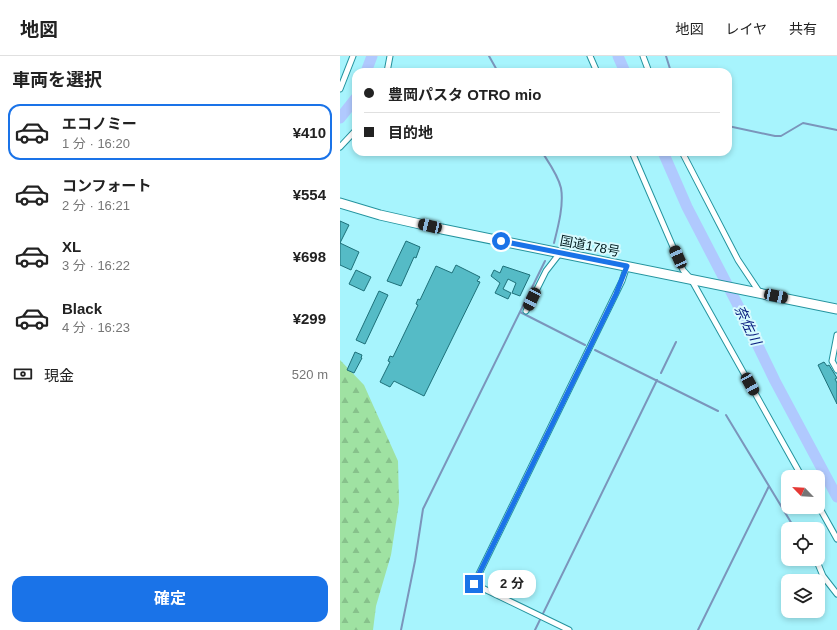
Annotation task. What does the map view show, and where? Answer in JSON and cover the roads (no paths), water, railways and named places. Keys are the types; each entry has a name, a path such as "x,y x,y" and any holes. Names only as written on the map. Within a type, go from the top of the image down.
{"highway":[{"name":"国道178号","path":"340,203 393,218 837,309"}],"street":[{"path":"340,90 353,56"},
{"path":"388,68 390,56"},
{"path":"590,56 595,68"},
{"path":"642,56 646,68"},
{"path":"340,148 352,134"},
{"path":"634,156 683,270 694,279 798,470"},
{"path":"684,156 738,260 757,292"},
{"path":"526,311 546,271 560,253"},
{"path":"569,630 474,584 622,281 627,266"},
{"path":"837,335 832,361 837,370"},
{"path":"823,514 837,539"},
{"path":"819,566 824,576 837,594"}],"waterway":[{"path":"368,68 372,56"},
{"path":"489,56 496,68"},
{"name":"奈佐川","path":"618,56 623,68"},
{"path":"666,56 670,68"},
{"path":"340,118 352,103"},
{"path":"732,127 775,136 781,136 803,123 837,130"},
{"path":"544,156 556,174 560,183 562,195 559,223 554,243"},
{"name":"奈佐川","path":"665,156 687,207 743,315 775,381 837,497"},
{"path":"401,630 415,561 423,509 545,261"},
{"path":"520,312 585,345"},
{"path":"661,373 676,342"},
{"path":"595,350 718,411"},
{"path":"535,630 657,380"},
{"path":"726,415 791,522"},
{"path":"698,630 769,486"}]}
